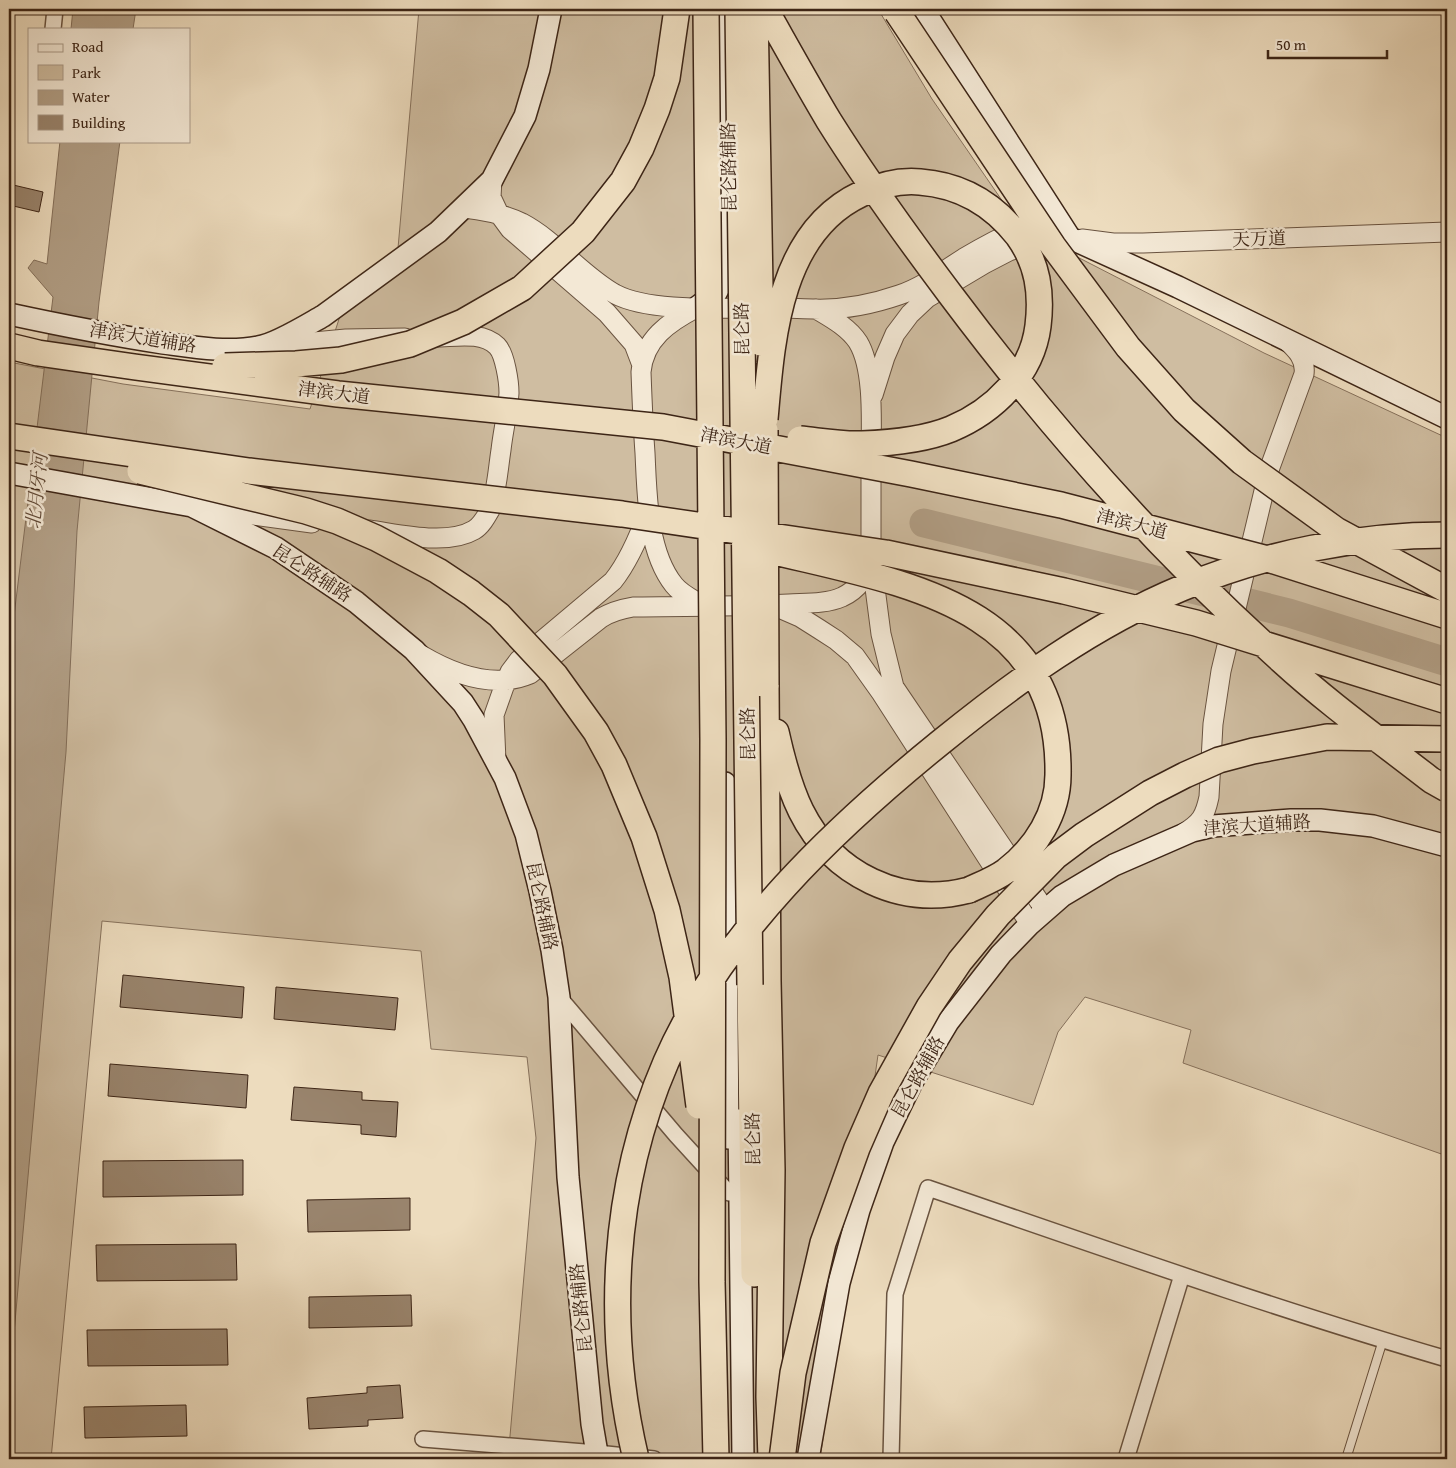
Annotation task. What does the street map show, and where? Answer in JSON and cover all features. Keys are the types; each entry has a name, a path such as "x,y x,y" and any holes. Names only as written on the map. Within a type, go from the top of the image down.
{"highway":[{"path":"136,367 254,366 341,360 410,344 463,322 522,288 583,232 623,181 644,140 667,78 677,9"},
{"name":"昆仑路","path":"706,9 713,740 712,1282 716,1459"},
{"name":"昆仑路","path":"738,9 754,1204 754,1459"},
{"path":"755,9 761,345 765,419 768,972 772,1170 770,1459"},
{"path":"765,9 829,121 908,239 988,345 1057,430 1123,504 1209,593 1282,662 1330,703 1432,780 1447,789"},
{"path":"895,9 1053,246 1128,347 1184,410 1242,462 1336,530 1447,590"},
{"path":"663,427 860,444 896,441 931,435 952,428 992,405 1006,392 1022,371 1032,350 1037,333 1041,305 1035,270 1018,236 986,203 967,192 934,183 900,182 885,185 850,200 834,212 812,236 800,253 791,273 777,316 772,343 765,419"},
{"name":"津滨大道","path":"9,346 38,353 338,394 663,427 911,474 1061,506 1268,559 1447,616"},
{"path":"9,436 249,471 622,514 886,553 1064,591 1196,623 1447,701"},
{"path":"9,440 53,454 156,474 266,500 306,511 352,528 408,554 471,593 499,615 556,675 596,732 614,765 644,837 667,910 682,977 705,1151 712,1282"},
{"path":"622,514 888,580 929,593 968,611 986,622 1022,658 1039,684 1048,702 1053,719 1059,757 1058,781 1049,818 1042,832 1029,849 1006,871 969,890 954,894 939,896 913,894 885,888 856,873 835,857 816,835 801,811 782,761 766,685"},
{"path":"636,1459 623,1392 617,1328 620,1242 626,1195 635,1156 666,1062 681,1031 725,960 743,935 783,889 869,803 989,703 1072,644 1126,615 1182,588 1254,562 1368,540 1447,535"},
{"path":"782,1459 793,1373 823,1243 857,1148 880,1093 929,1007 960,961 998,915 1056,856 1084,835 1150,793 1184,775 1219,760 1253,751 1326,737 1447,738"}],"main road":[{"name":"津滨大道辅路","path":"18,316 109,335 196,348 229,349 259,347 298,330 323,316 438,232 492,180 525,116 539,69 551,9"},
{"name":"昆仑路辅路","path":"696,308 716,293 724,278 718,9"},
{"name":"昆仑路辅路","path":"726,9 731,279 746,298 765,308"},
{"path":"925,10 1070,238 1178,287 1447,418"},
{"path":"9,473 192,506"},
{"name":"昆仑路辅路","path":"192,506 276,548 356,602 414,650 463,703 505,778 526,834 552,950 558,997 568,1177 592,1424 598,1456"},
{"path":"702,605 719,625 724,644 731,1459"},
{"path":"743,1459 734,643 743,621 758,610 773,605"},
{"name":"津滨大道辅路","path":"1038,917 1062,896 1114,865 1179,836 1204,828 1238,823 1291,820 1338,822 1373,826 1447,846"},
{"name":"昆仑路辅路","path":"808,1459 838,1283 859,1210 883,1142 912,1082 948,1022 1001,954 1038,917"}],"street":[{"path":"53,28 55,9"},
{"path":"492,180 491,197 499,214 510,229 607,313 634,344 642,365 648,512 658,553 665,570 675,586 702,605"},
{"path":"464,208 499,214 522,224 538,234 601,286 617,295 650,304 696,308 816,309 852,306 898,296 924,286 999,237 1026,226 1046,227 1070,238"},
{"name":"天万道","path":"1070,238 1112,243 1143,244 1447,232"},
{"path":"871,404 885,357 895,334 910,314 927,298 1009,251 1036,242 1070,238"},
{"path":"642,365 661,330 674,319 696,308"},
{"path":"816,309 832,318 847,330 858,342 864,358 871,404 871,559 886,662 894,687 1038,917"},
{"path":"192,506 412,536 450,538 467,534 476,529 490,510 509,392 501,353 499,348 489,340 468,336 346,339 259,347"},
{"path":"1286,340 1299,352 1305,366"},
{"path":"1179,836 1201,821 1207,808 1216,695 1228,624 1255,496 1268,453 1297,378 1305,366 1320,363 1339,367"},
{"path":"496,761 494,715 510,672 520,660 613,581 631,552 648,512"},
{"path":"414,650 434,662 471,676 494,681 518,679 530,674 601,618 612,612 633,607 702,605 730,607 819,602 841,597 856,589 868,572 871,559"},
{"path":"773,605 807,621 836,640 855,656 1038,917"},
{"path":"1207,808 1216,818 1238,823"},
{"path":"558,997 676,1135 729,1193"},
{"path":"891,1459 895,1294 928,1188 1182,1275 1447,1359"},
{"path":"1126,1459 1182,1275"},
{"path":"423,1439 598,1456 654,1459"}],"lane":[{"path":"1346,1459 1383,1340"}],"green space":[{"path":"419,9 878,9 932,99 1021,228 1264,353 1447,438 1447,1156 1183,1063 1191,1030 1085,997 1058,1032 1033,1105 878,1055 820,1459 508,1459 536,1138 527,1057 431,1049 421,951 102,921 51,1459 9,1459 9,362 123,384 310,409 340,316 396,271"}],"water":[{"path":"73,9 136,9 133,28 71,28"},
{"name":"北月牙河","path":"60,142 120,142 99,302 77,531 66,752 9,1389 9,657 53,297 28,268 34,260 47,264"}],"building":[{"path":"9,184 43,192 39,212 9,205"},
{"path":"123,975 244,987 242,1018 120,1007"},
{"path":"276,987 398,998 395,1030 274,1019"},
{"path":"110,1064 248,1075 246,1108 108,1096"},
{"path":"294,1087 362,1092 362,1100 398,1102 396,1137 361,1134 361,1125 291,1120"},
{"path":"243,1160 243,1195 103,1197 103,1161"},
{"path":"410,1198 410,1230 308,1232 307,1200"},
{"path":"236,1244 237,1280 97,1281 96,1245"},
{"path":"411,1295 412,1326 309,1328 309,1297"},
{"path":"227,1329 228,1365 88,1366 87,1330"},
{"path":"400,1385 403,1418 368,1420 368,1426 309,1429 307,1398 367,1393 367,1387"},
{"path":"186,1405 187,1436 85,1438 84,1407"}],"waterway":[{"path":"924,523 1289,613 1447,662"}]}
